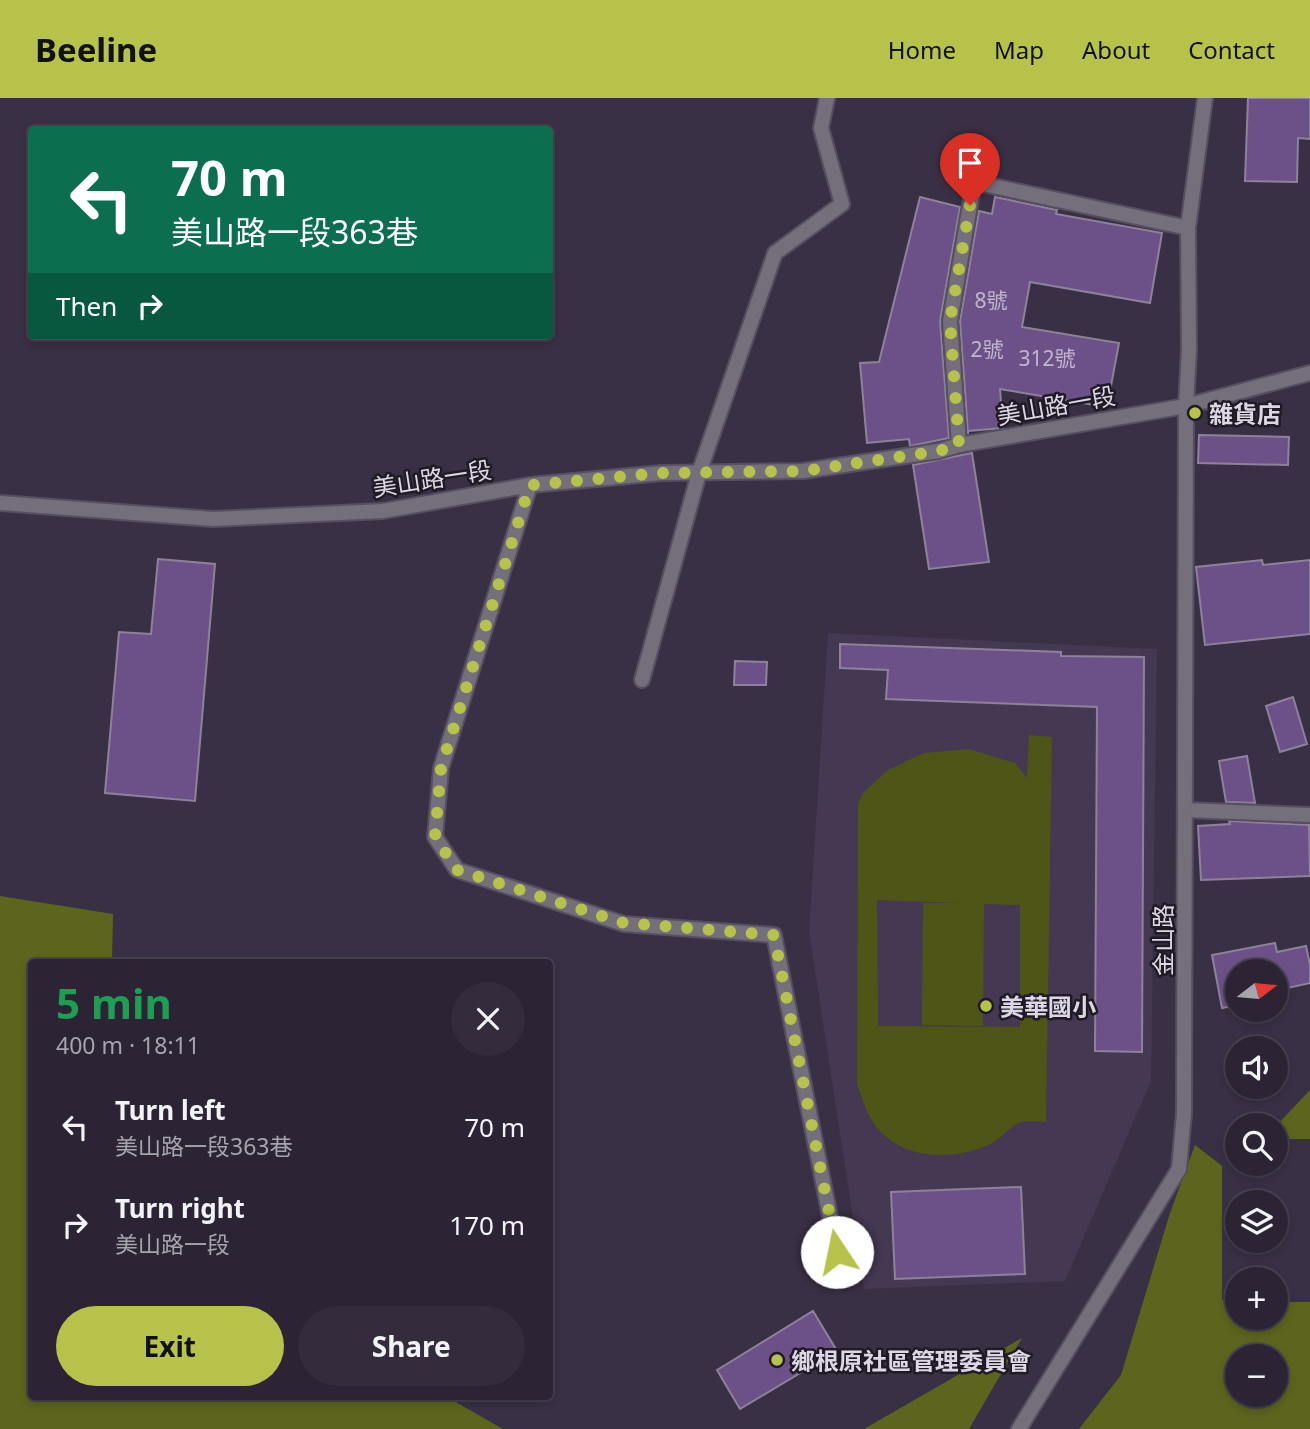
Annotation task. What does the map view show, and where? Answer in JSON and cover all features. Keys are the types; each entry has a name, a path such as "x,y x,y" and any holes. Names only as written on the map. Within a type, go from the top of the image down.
{"street":[{"path":"642,680 699,473 775,253 842,204 821,128 827,98"},
{"path":"1186,406 1189,351 1188,228 1205,98"},
{"path":"959,445 950,321 974,181 1188,228"},
{"name":"美山路一段","path":"0,503 213,519 383,511 530,485 662,473 803,471 939,451 959,445 1186,406 1310,373"},
{"name":"金山路","path":"1019,1429 1179,1169 1184,1113 1186,406"},
{"path":"530,485 441,768 435,837 457,870 624,923 774,935 837,1252"},
{"path":"1186,810 1310,815"}],"shaded area":[{"name":"美華國小","path":"828,633 1157,649 1151,1081 1065,1281 864,1289 809,931"}],"green space":[{"path":"1029,735 1052,737 1046,1122 1019,1123 992,1143 959,1154 915,1152 888,1139 877,1128 857,1084 858,804 864,792 888,770 924,753 968,749 1015,763 1027,778","holes":["877,900 961,903 923,903 922,1025 983,1026 984,904 1020,905 1020,1027 878,1026"]},
{"path":"0,896 113,914 112,959 28,959 28,1400 452,1400 503,1429 0,1429"},
{"path":"1310,1090 1310,1139 1288,1139 1288,1113"},
{"path":"1195,1145 1222,1166 1222,1300 1225,1300 1225,1330 1288,1330 1288,1302 1310,1302 1310,1429 1079,1429 1121,1375 1170,1213"},
{"path":"1022,1338 969,1429 864,1429"}],"building":[{"path":"1248,98 1310,98 1310,139 1298,138 1297,182 1245,181"},
{"path":"920,197 960,207 940,321 949,438 910,446 909,439 867,443 860,363 879,362"},
{"path":"995,197 1057,210 1056,214 1162,233 1150,303 1030,282 1022,327 1119,343 1107,407 1000,389 1003,428 968,431 968,434 960,321 979,211 992,214"},
{"path":"1199,435 1289,437 1288,465 1198,463"},
{"path":"972,453 989,562 929,569 913,465"},
{"path":"158,559 215,564 195,801 105,793 119,632 151,634"},
{"path":"1262,560 1263,565 1310,560 1310,634 1205,645 1196,567"},
{"path":"840,644 1061,652 1061,656 1144,657 1142,1052 1095,1051 1097,707 886,699 888,670 840,668"},
{"path":"735,661 767,662 766,685 734,685"},
{"path":"1293,697 1307,744 1280,752 1266,706"},
{"path":"1247,756 1255,803 1226,802 1219,761"},
{"path":"1229,821 1309,825 1310,876 1201,880 1198,826 1230,824"},
{"path":"1275,943 1277,952 1306,946 1310,983 1288,988 1288,959 1225,959 1225,1007 1222,1008 1212,955"},
{"path":"1021,1187 1025,1274 895,1279 891,1192"},
{"name":"鄉根原社區管理委員會","path":"813,1311 837,1351 740,1409 717,1370"}],"place":[{"name":"雜貨店","path":"1195,413"},
{"name":"美華國小","path":"986,1006"},
{"name":"鄉根原社區管理委員會","path":"777,1360"}],"route":[{"path":"837,1252 774,935 624,923 457,870 435,837 441,768 530,485 662,473 803,471 939,451 959,445 950,321 970,205"}]}
